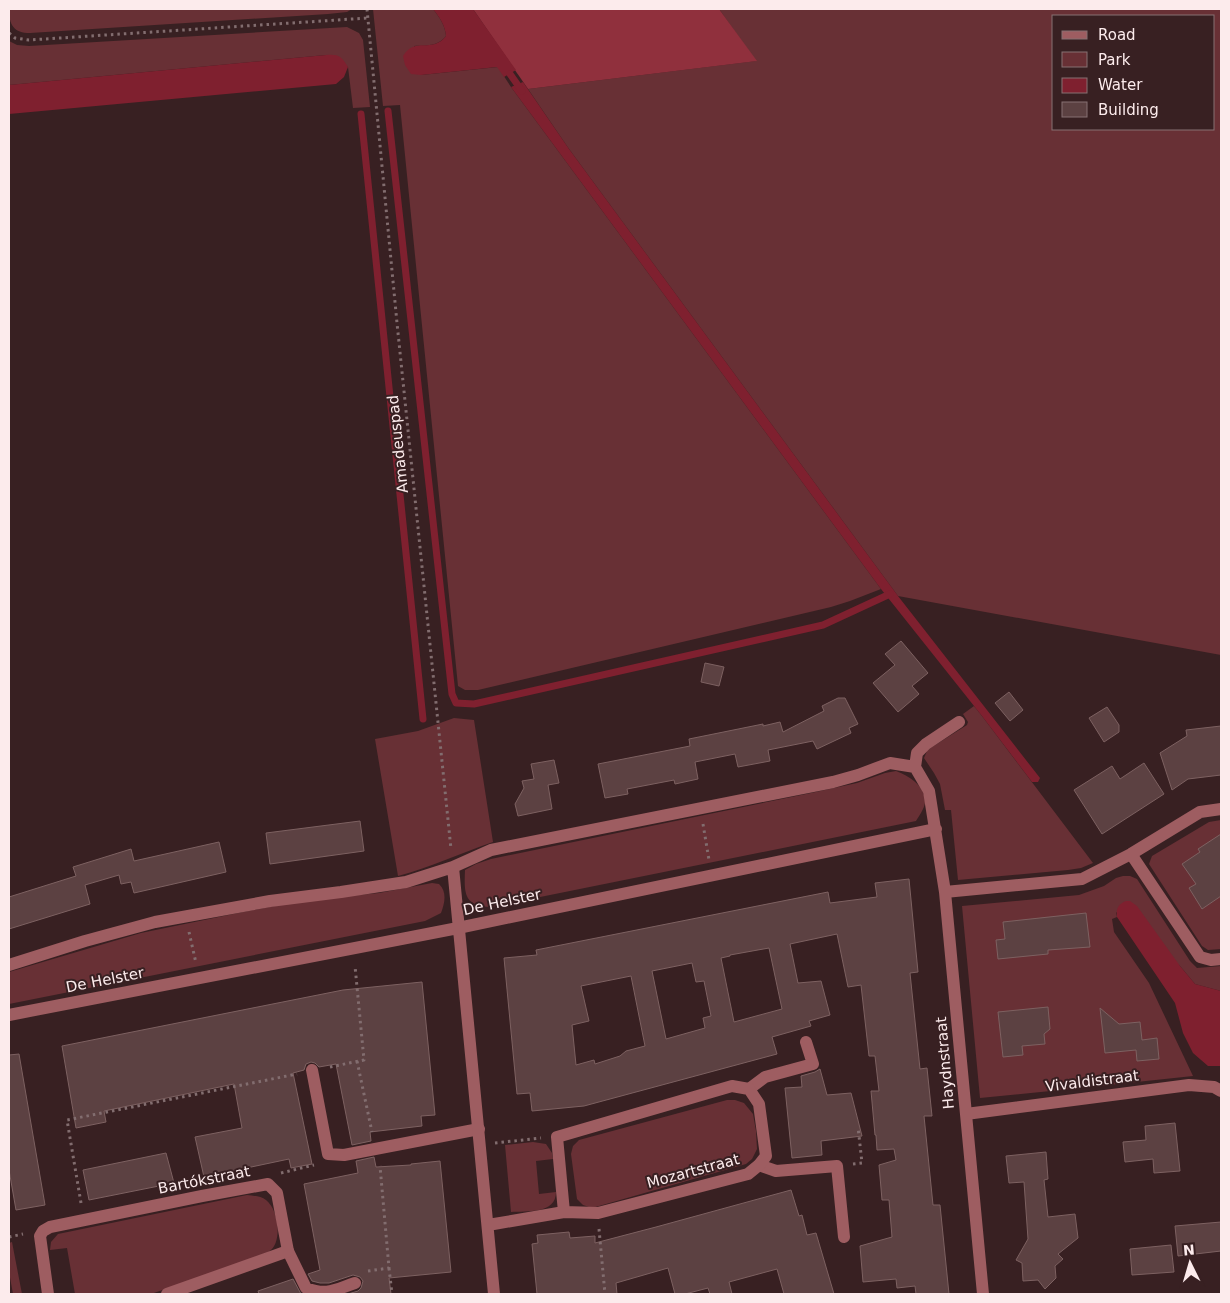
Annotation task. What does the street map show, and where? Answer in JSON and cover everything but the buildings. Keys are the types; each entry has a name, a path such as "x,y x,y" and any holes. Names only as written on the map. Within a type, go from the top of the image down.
{"street":[{"path":"936,829 929,791 914,767 917,753 926,744 960,722"},
{"path":"9,964 155,922 270,901 406,882 452,867 491,850 833,782 890,763 914,767"},
{"path":"945,892 1082,879 1130,854 1200,812 1221,809"},
{"name":"De Helster","path":"9,1015 458,928 936,829"},
{"name":"Haydnstraat","path":"936,829 945,892 983,1294"},
{"path":"1130,854 1200,957 1211,960 1221,959"},
{"path":"452,867 494,1294"},
{"path":"564,1212 557,1137 732,1086 749,1089 766,1077 813,1064 806,1042"},
{"path":"312,1070 328,1154 344,1155 478,1129"},
{"name":"Vivaldistraat","path":"966,1114 1189,1085 1214,1087 1221,1091"},
{"name":"Mozartstraat","path":"488,1225 564,1212 598,1213 748,1174 766,1156 759,1104 749,1089"},
{"path":"759,1165 776,1171 837,1166 844,1237"},
{"name":"Bartókstraat","path":"48,1294 40,1236 43,1231 50,1227 268,1184 277,1193 288,1251 306,1288 324,1293 355,1283"},
{"path":"167,1294 288,1251"}],"path":[{"name":"Amadeuspad","path":"367,9 452,867"},
{"path":"9,33 15,38 29,40 368,18"},
{"path":"700,809 712,875"},
{"path":"186,917 199,978"},
{"path":"84,1220 67,1120 364,1060 353,948"},
{"path":"357,1062 377,1149 392,1294"},
{"path":"837,1166 862,1162 858,1127"},
{"path":"480,1144 557,1137"},
{"path":"268,1184 280,1173 316,1165 328,1154"},
{"path":"598,1213 605,1294"},
{"path":"355,1283 362,1272 389,1268"}],"green space":[{"path":"9,9 352,9 347,12 328,14 25,33 16,30 11,24"},
{"path":"373,9 433,9 438,15 446,36 443,40 435,44 414,46 421,75 498,67 881,589 831,607 478,690 465,690 458,686 400,105 383,106"},
{"path":"719,9 1221,9 1221,655 898,596 569,149 528,89 756,61"},
{"path":"347,27 359,33 363,40 370,107 353,108 348,67 326,55 9,85 9,41 17,45 29,46"},
{"path":"974,706 1093,863 1081,868 1068,870 958,880 951,810 945,810 940,784 924,758 927,751 932,747 967,725 968,722 963,714"},
{"path":"454,718 474,720 493,842 398,876 375,739 418,731"},
{"path":"896,771 916,782 925,797 923,810 916,821 491,907 475,904 466,892 465,870 491,859 811,793 857,783"},
{"path":"1221,820 1221,949 1208,950 1202,946 1149,864 1152,856 1209,822"},
{"path":"1123,876 1137,879 1190,961 1197,968 1221,966 1221,991 1195,984 1180,966 1116,912 1117,917 1112,919 1114,932 1149,983 1193,1076 980,1098 962,906 1079,895 1104,886"},
{"path":"432,883 439,884 442,887 444,901 441,913 425,921 9,1004 9,972 141,933 306,900 379,893"},
{"path":"727,1100 744,1103 753,1114 757,1149 752,1159 746,1164 592,1208 583,1205 577,1199 571,1154 573,1146 579,1140"},
{"path":"533,1142 546,1144 552,1153 553,1159 536,1161 539,1194 556,1192 555,1199 546,1208 540,1210 511,1212 505,1145"},
{"path":"247,1195 264,1199 273,1210 278,1231 272,1249 266,1254 151,1294 75,1294 67,1248 50,1250 51,1242 58,1234"},
{"path":"12,1242 22,1294 13,1294 9,1272 9,1243"}],"shaded area":[{"path":"473,9 719,9 757,61 528,89"}],"water":[{"path":"433,9 473,9 516,70 504,77 497,67 421,75 411,74 405,65 403,56 408,50 413,47 435,44 446,36 445,28"},
{"path":"326,55 339,56 348,67 344,77 336,84 9,114 9,85"},
{"path":"523,82 569,149 898,596 1040,778 1038,782 1032,782 881,589 511,87"},
{"path":"1126,901 1130,901 1137,906 1195,984 1221,991 1221,1066 1208,1066 1193,1053 1183,1033 1175,1003 1117,917 1118,907"}],"waterway":[{"path":"510,74 522,91"},
{"path":"388,111 452,694 456,703 474,704 823,625 890,594"},
{"path":"361,114 423,719"}]}
